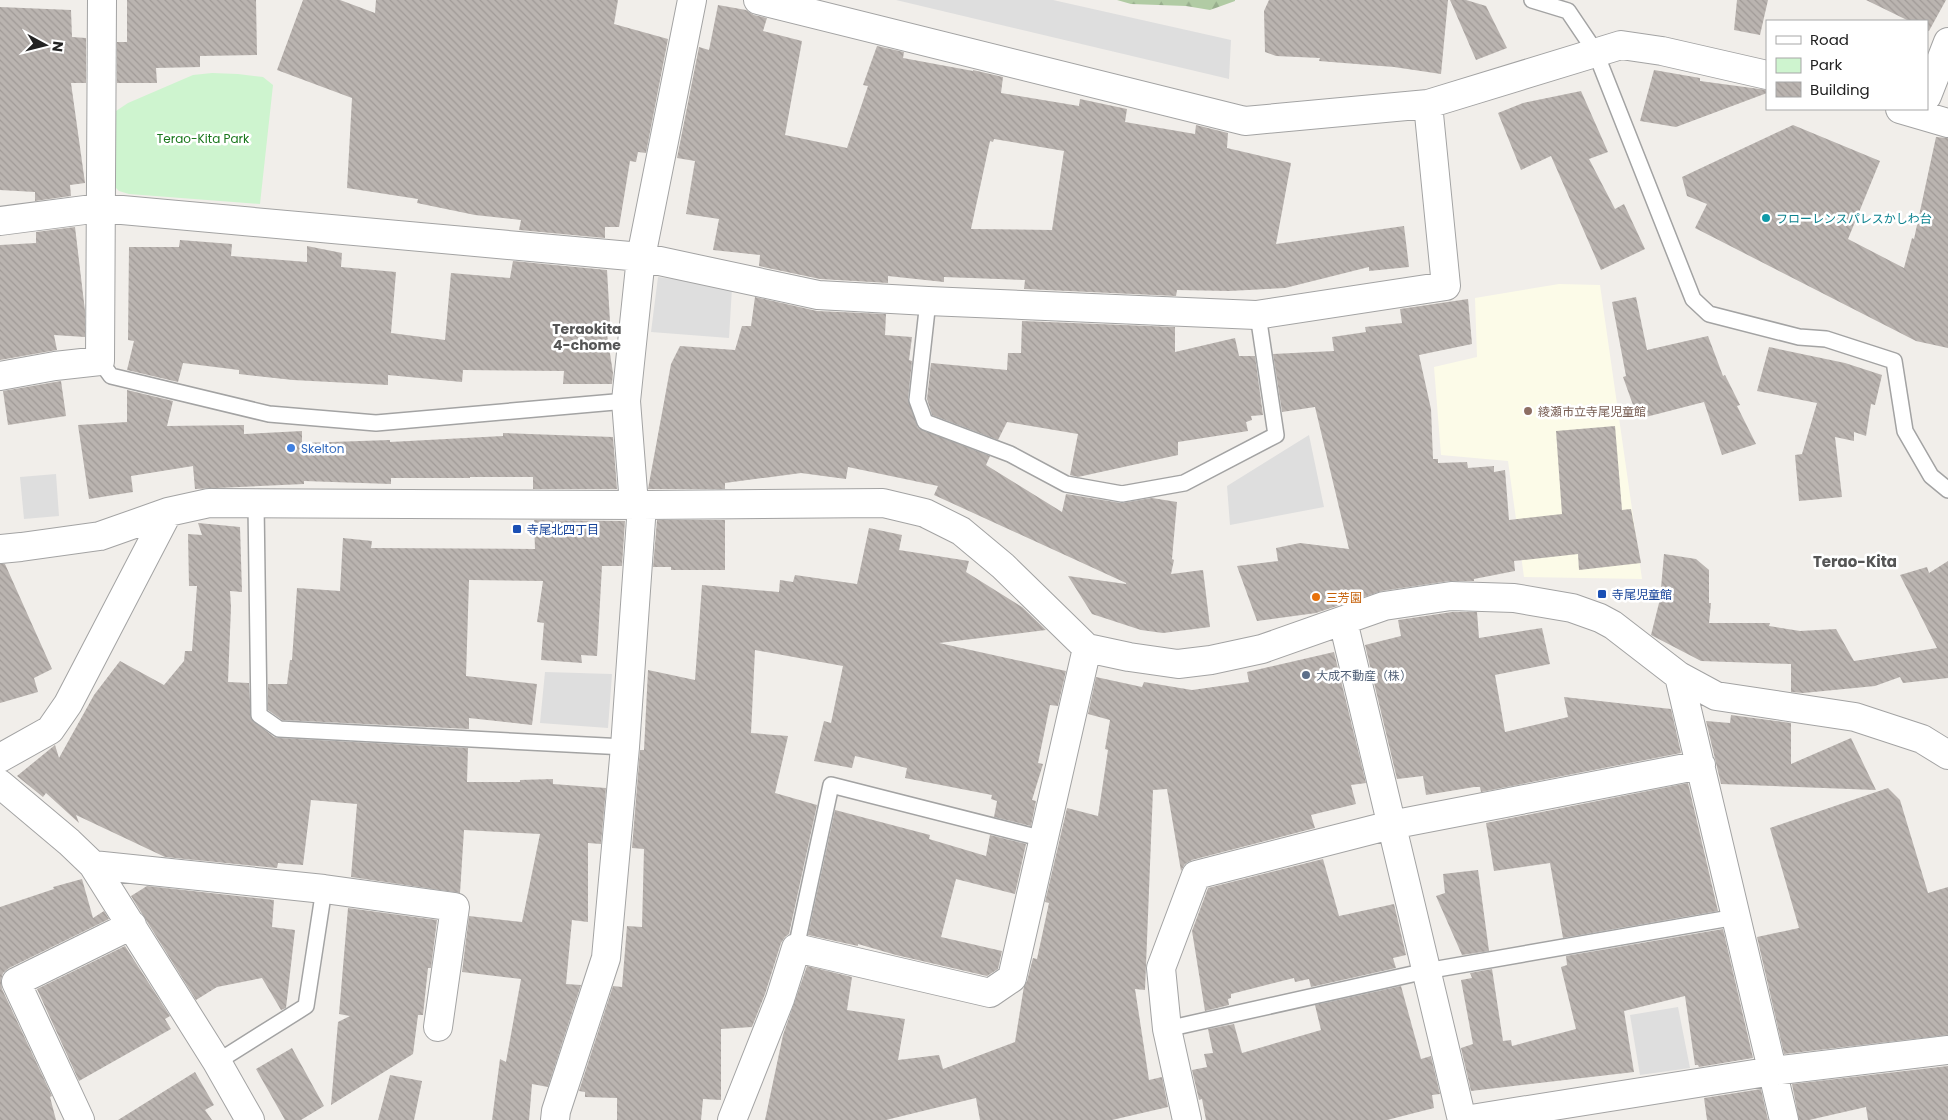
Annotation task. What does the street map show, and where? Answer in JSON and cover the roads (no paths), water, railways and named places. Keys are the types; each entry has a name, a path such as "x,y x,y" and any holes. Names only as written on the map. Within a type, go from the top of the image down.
{"street":[{"path":"0,376 55,366 100,361 102,0"},
{"path":"555,1120 556,1111 606,958 624,747 638,505 626,401 641,257 692,0"},
{"path":"758,0 1245,121 1428,104 1621,45 1662,51 1766,75"},
{"path":"1928,84 1948,42"},
{"path":"0,221 100,208 641,257 818,295 1258,314 1446,286 1428,104"},
{"path":"1923,110 1948,123"},
{"path":"0,549 21,548 100,536 168,512 209,503 883,504 925,513 961,531 1003,566 1087,648 1129,658 1178,664 1211,660 1262,649 1384,606 1451,596 1514,598 1572,608 1600,618 1638,643 1679,676 1716,696 1855,717 1922,740 1948,756"},
{"path":"0,758 50,730 68,704 168,512"},
{"path":"1343,621 1426,972 1464,1120 1773,1071 1948,1050"},
{"path":"732,1120 780,998 796,948 990,993 1012,978 1087,648"},
{"path":"1679,676 1784,1120"},
{"path":"1187,1120 1167,1029 1161,968 1196,875 1391,824 1701,765"},
{"path":"0,784 69,842 92,864 217,1062 250,1120"},
{"path":"92,864 324,889 455,907 438,1027"},
{"path":"80,1120 16,982 132,925"}],"lane":[{"path":"1532,0 1568,11 1595,52 1693,299 1709,314 1799,337 1826,338 1894,361 1905,430 1931,476 1948,490"},
{"path":"928,301 917,400 925,422 1010,454 1066,484 1122,494 1184,483 1276,435 1258,314"},
{"path":"100,361 111,376 269,414 376,423 626,401"},
{"path":"256,504 259,715 279,728 624,747"},
{"path":"796,948 831,785 1044,839"},
{"path":"217,1062 306,1006 324,889"},
{"path":"1167,1029 1426,972 1736,917"}],"place":[{"name":"フローレンスパレスかしわ台","path":"1766,218"},
{"name":"綾瀬市立寺尾児童館","path":"1528,411"},
{"name":"Skelton","path":"291,448"},
{"name":"寺尾北四丁目","path":"517,529"},
{"name":"寺尾児童館","path":"1602,594"},
{"name":"三芳園","path":"1316,597"},
{"name":"大成不動産（株）","path":"1306,675"}],"district":[{"name":"Teraokita 4-chome","path":"587,338"},
{"name":"Terao-Kita","path":"1855,561"}],"park label":[{"name":"Terao-Kita Park","path":"203,138"}]}
